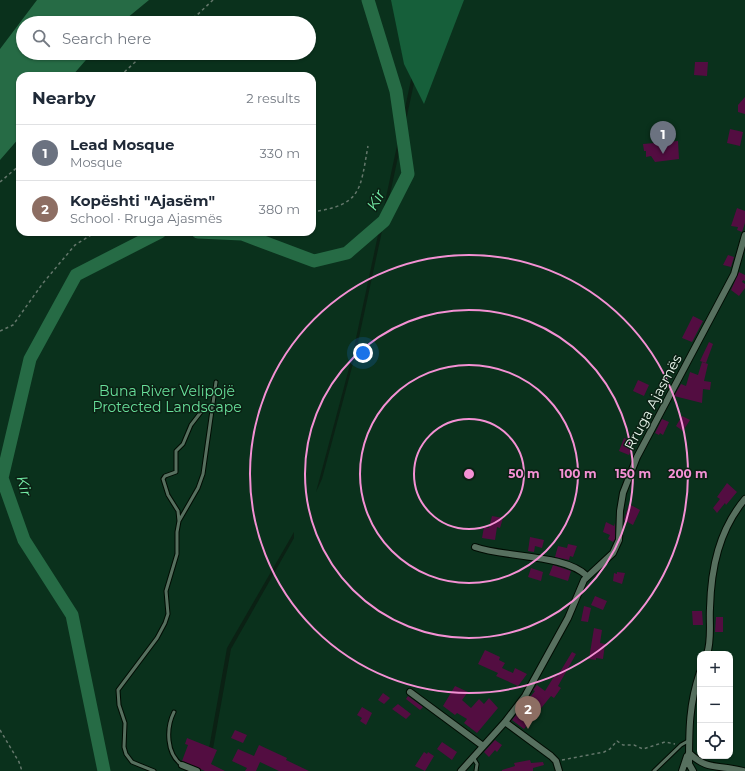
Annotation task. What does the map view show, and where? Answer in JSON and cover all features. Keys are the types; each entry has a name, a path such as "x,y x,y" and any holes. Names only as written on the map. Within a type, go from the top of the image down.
{"street":[{"name":"Rruga Ajasmës","path":"461,771 505,722 531,686 568,618 587,576 609,558 616,546 623,493 637,457 734,274 745,235"},
{"path":"707,651 710,638 710,606 713,567 727,524 745,499"},
{"path":"475,547 514,556 552,560 573,568 587,576"},
{"path":"693,771 689,764 691,702 697,682"},
{"path":"410,692 483,746"},
{"path":"505,722 556,761 559,771"},
{"path":"682,771 689,753"},
{"path":"689,753 697,766 704,770 731,768 744,771"},
{"path":"182,765 197,771"}],"lane":[{"path":"154,771 132,762 126,754 124,747 126,733 119,705 118,690 156,638 165,623 168,614 166,591 177,554 177,532 180,521 198,488 203,474 216,382"},
{"path":"180,521 178,511 168,495 163,479 165,476 176,472 177,450 183,444 189,428 202,412"},
{"path":"174,712 170,720 168,733 173,752 182,765"},
{"path":"654,771 681,745 690,740"},
{"path":"473,757 477,764 476,771"}],"path":[{"path":"196,16 213,0"},
{"path":"124,72 137,60"},
{"path":"316,212 328,210 352,200 361,182 368,146"},
{"path":"0,182 16,168"},
{"path":"0,331 13,325 43,283 75,245 90,236"},
{"path":"0,730 19,762 22,771"},
{"path":"556,761 604,752 610,749 617,741 623,745 634,745 643,749 665,742 678,744"}],"green space":[{"name":"Buna River Velipojë Protected Landscape","path":"0,0 428,0 352,357 316,492 322,479 355,356 432,0 745,0 745,771 209,771 231,649 294,538 294,532 227,648 205,771 0,771"}],"shaded area":[{"path":"37,0 149,0 130,16 25,16"},
{"path":"391,0 464,0 424,104 404,64"},
{"path":"16,28 16,60 86,60 75,72 16,72 16,142 0,160 0,49"}],"building":[{"path":"695,62 708,62 707,76 694,75"},
{"path":"745,97 745,114 738,112 738,105"},
{"path":"730,129 743,132 740,146 727,143"},
{"path":"678,141 679,159 655,162 651,156 646,157 646,151 644,151 643,144"},
{"path":"737,208 745,211 745,223 742,232 737,230 738,227 731,226"},
{"path":"728,255 734,257 731,267 723,265"},
{"path":"739,272 745,275 745,281 743,280 742,282 745,284 745,288 739,296 731,290"},
{"path":"693,316 703,321 692,342 682,338"},
{"path":"709,342 713,344 706,363 700,361"},
{"path":"702,362 708,364 704,381 711,382 710,390 703,389 702,403 674,396 681,384 686,386 690,372 698,375"},
{"path":"638,380 649,385 644,396 633,391"},
{"path":"682,416 690,420 683,431 676,426"},
{"path":"662,419 669,422 663,435 660,433 659,435 655,433"},
{"path":"624,438 632,441 631,445 633,446 629,455 619,451"},
{"path":"727,483 737,492 717,513 713,508 720,499 717,497"},
{"path":"629,504 640,510 633,525 624,520"},
{"path":"492,516 503,518 500,528 497,527 495,540 482,538 484,527 489,528"},
{"path":"606,522 614,526 615,523 615,539 613,542 608,539 610,535 603,532"},
{"path":"530,537 544,540 542,548 535,546 534,552 528,551"},
{"path":"568,544 577,546 573,557 570,556 569,560 555,557 558,546 567,548"},
{"path":"553,565 571,571 568,581 549,575"},
{"path":"531,568 543,572 541,581 528,577"},
{"path":"617,572 625,573 622,584 613,581 614,573 617,574"},
{"path":"595,596 607,601 603,610 591,605"},
{"path":"584,606 591,608 588,622 581,621"},
{"path":"692,611 702,611 703,625 693,625"},
{"path":"716,617 723,617 723,632 715,632"},
{"path":"594,628 602,630 600,643 605,644 603,659 589,659"},
{"path":"485,650 500,657 499,660 505,663 502,668 513,673 515,668 527,674 518,686 496,676 498,673 478,664"},
{"path":"572,652 576,654 558,686 561,688 554,698 551,696 524,729 512,720 535,691 533,690 537,685 545,691 555,675 557,677"},
{"path":"455,686 468,692 462,700 471,708 479,699 484,704 489,698 498,708 477,733 464,723 467,719 457,713 455,715 443,706"},
{"path":"383,693 390,698 384,704 378,700"},
{"path":"408,696 423,707 420,710 406,699"},
{"path":"398,704 411,714 406,719 392,709"},
{"path":"362,707 372,713 366,725 360,721 362,718 357,715"},
{"path":"235,730 247,735 243,743 231,738"},
{"path":"187,738 217,750 211,764 225,771 205,771 182,761 188,745 185,744"},
{"path":"495,740 502,745 497,752 495,750 489,757 484,752"},
{"path":"442,742 457,752 452,760 437,749"},
{"path":"259,745 287,758 286,760 309,771 279,771 260,762 256,771 245,771 247,768 232,761 238,749 254,756"},
{"path":"424,752 427,754 428,752 434,756 425,771 415,766"},
{"path":"530,760 531,763 543,762 544,765 533,768 533,771 502,771 515,766 514,763"}],"waterway":[{"name":"Kir","path":"247,236 314,261 347,253 384,221 408,174 396,91 368,0"},
{"name":"Kir","path":"104,771 72,615 24,540 2,478 30,359 76,275 152,236"}],"place":[{"name":"Lead Mosque","path":"663,154"},
{"name":"Kopështi \"Ajasëm\"","path":"528,729"}]}
